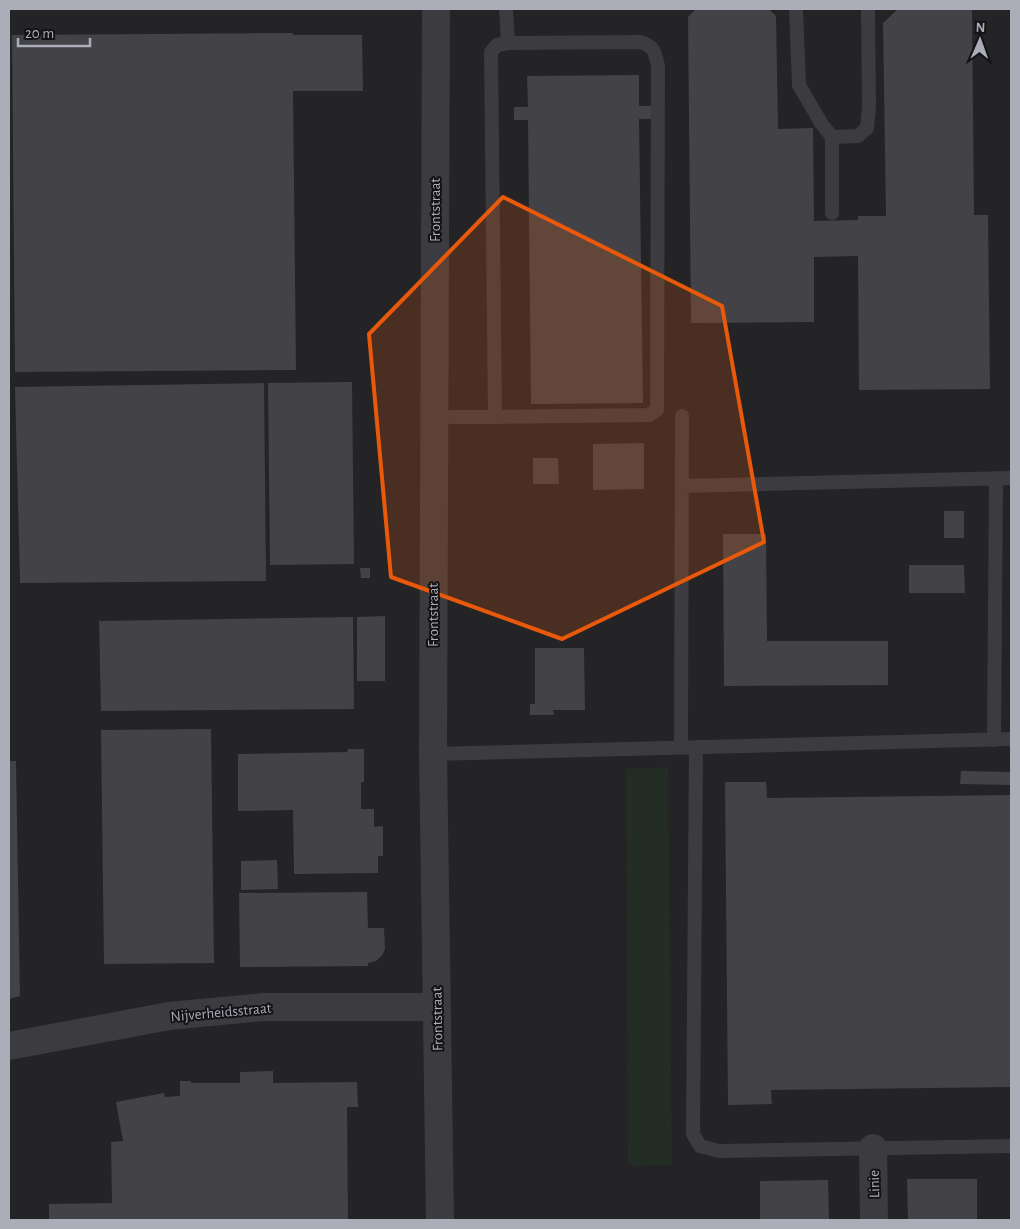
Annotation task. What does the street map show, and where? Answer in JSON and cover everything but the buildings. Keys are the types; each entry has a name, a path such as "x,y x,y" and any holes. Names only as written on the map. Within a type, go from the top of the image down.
{"street":[{"name":"Frontstraat","path":"436,9 433,754 440,1220"},
{"name":"Nijverheidsstraat","path":"9,1046 169,1016 264,1007 436,1007"},
{"name":"Linie","path":"873,1148 874,1220"}],"lane":[{"path":"506,9 508,43"},
{"path":"796,9 798,85 820,123 832,137 832,214"},
{"path":"832,137 858,136 867,128 869,107 868,9"},
{"path":"434,417 495,417 650,414 657,410 658,66 655,53 649,45 640,42 508,43 497,45 491,52 495,417"},
{"path":"681,748 682,416"},
{"path":"682,486 1011,478"},
{"path":"994,740 996,479"},
{"path":"433,754 1011,739"},
{"path":"696,747 692,1134 700,1146 720,1151 1011,1146"}],"highlighted area":[{"path":"503,197 722,306 764,542 562,639 391,577 369,334"}],"shaded area":[{"path":"9,9 1011,9 1011,1220 9,1220"},
{"path":"668,767 672,1165 628,1166 626,769"}]}
